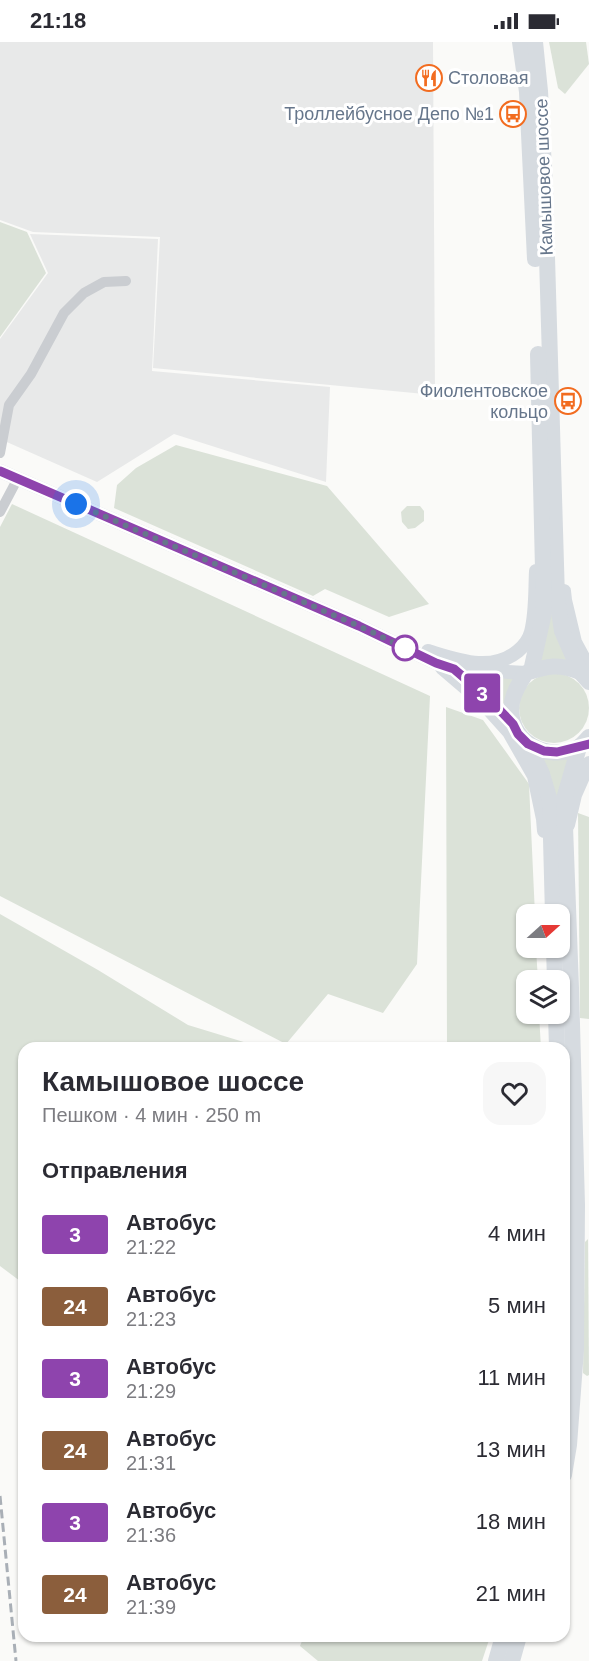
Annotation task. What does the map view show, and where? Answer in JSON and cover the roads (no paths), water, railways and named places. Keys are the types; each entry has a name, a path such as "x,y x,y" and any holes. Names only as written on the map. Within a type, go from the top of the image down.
{"main road":[{"name":"Камышовое шоссе","path":"513,724 511,705 514,694 529,672 544,613 534,226 526,92 520,42"},
{"name":"Камышовое шоссе","path":"535,42 545,189 557,598 562,631 586,674"},
{"path":"0,471 359,626 436,663 454,669 529,672"},
{"path":"401,646 462,661 486,664 497,663 509,658 524,646 530,635 533,619 537,558 542,528"},
{"path":"436,663 483,703 509,732 534,776 543,819 546,858 552,874"},
{"name":"Камышовое шоссе","path":"529,672 556,665 586,674"},
{"path":"454,669 490,700 513,724 518,734 528,744 542,774 550,801 553,904"},
{"path":"528,744 544,751 557,752 585,743"},
{"path":"570,1431 576,1350 577,1216 564,799 585,743"},
{"path":"565,836 575,795 589,763"},
{"path":"556,1024 557,1042"},
{"path":"496,1661 501,1642"},
{"path":"512,1661 517,1642"}],"street":[{"path":"0,453 5,404 31,374 64,313 84,293 104,282 126,281"},
{"path":"0,512 18,478"}],"railway":[{"path":"0,1496 16,1661"}],"place":[{"name":"Столовая","path":"429,78"},
{"name":"Троллейбусное Депо №1","path":"513,114"},
{"name":"Фиолентовское кольцо","path":"568,401"}]}
